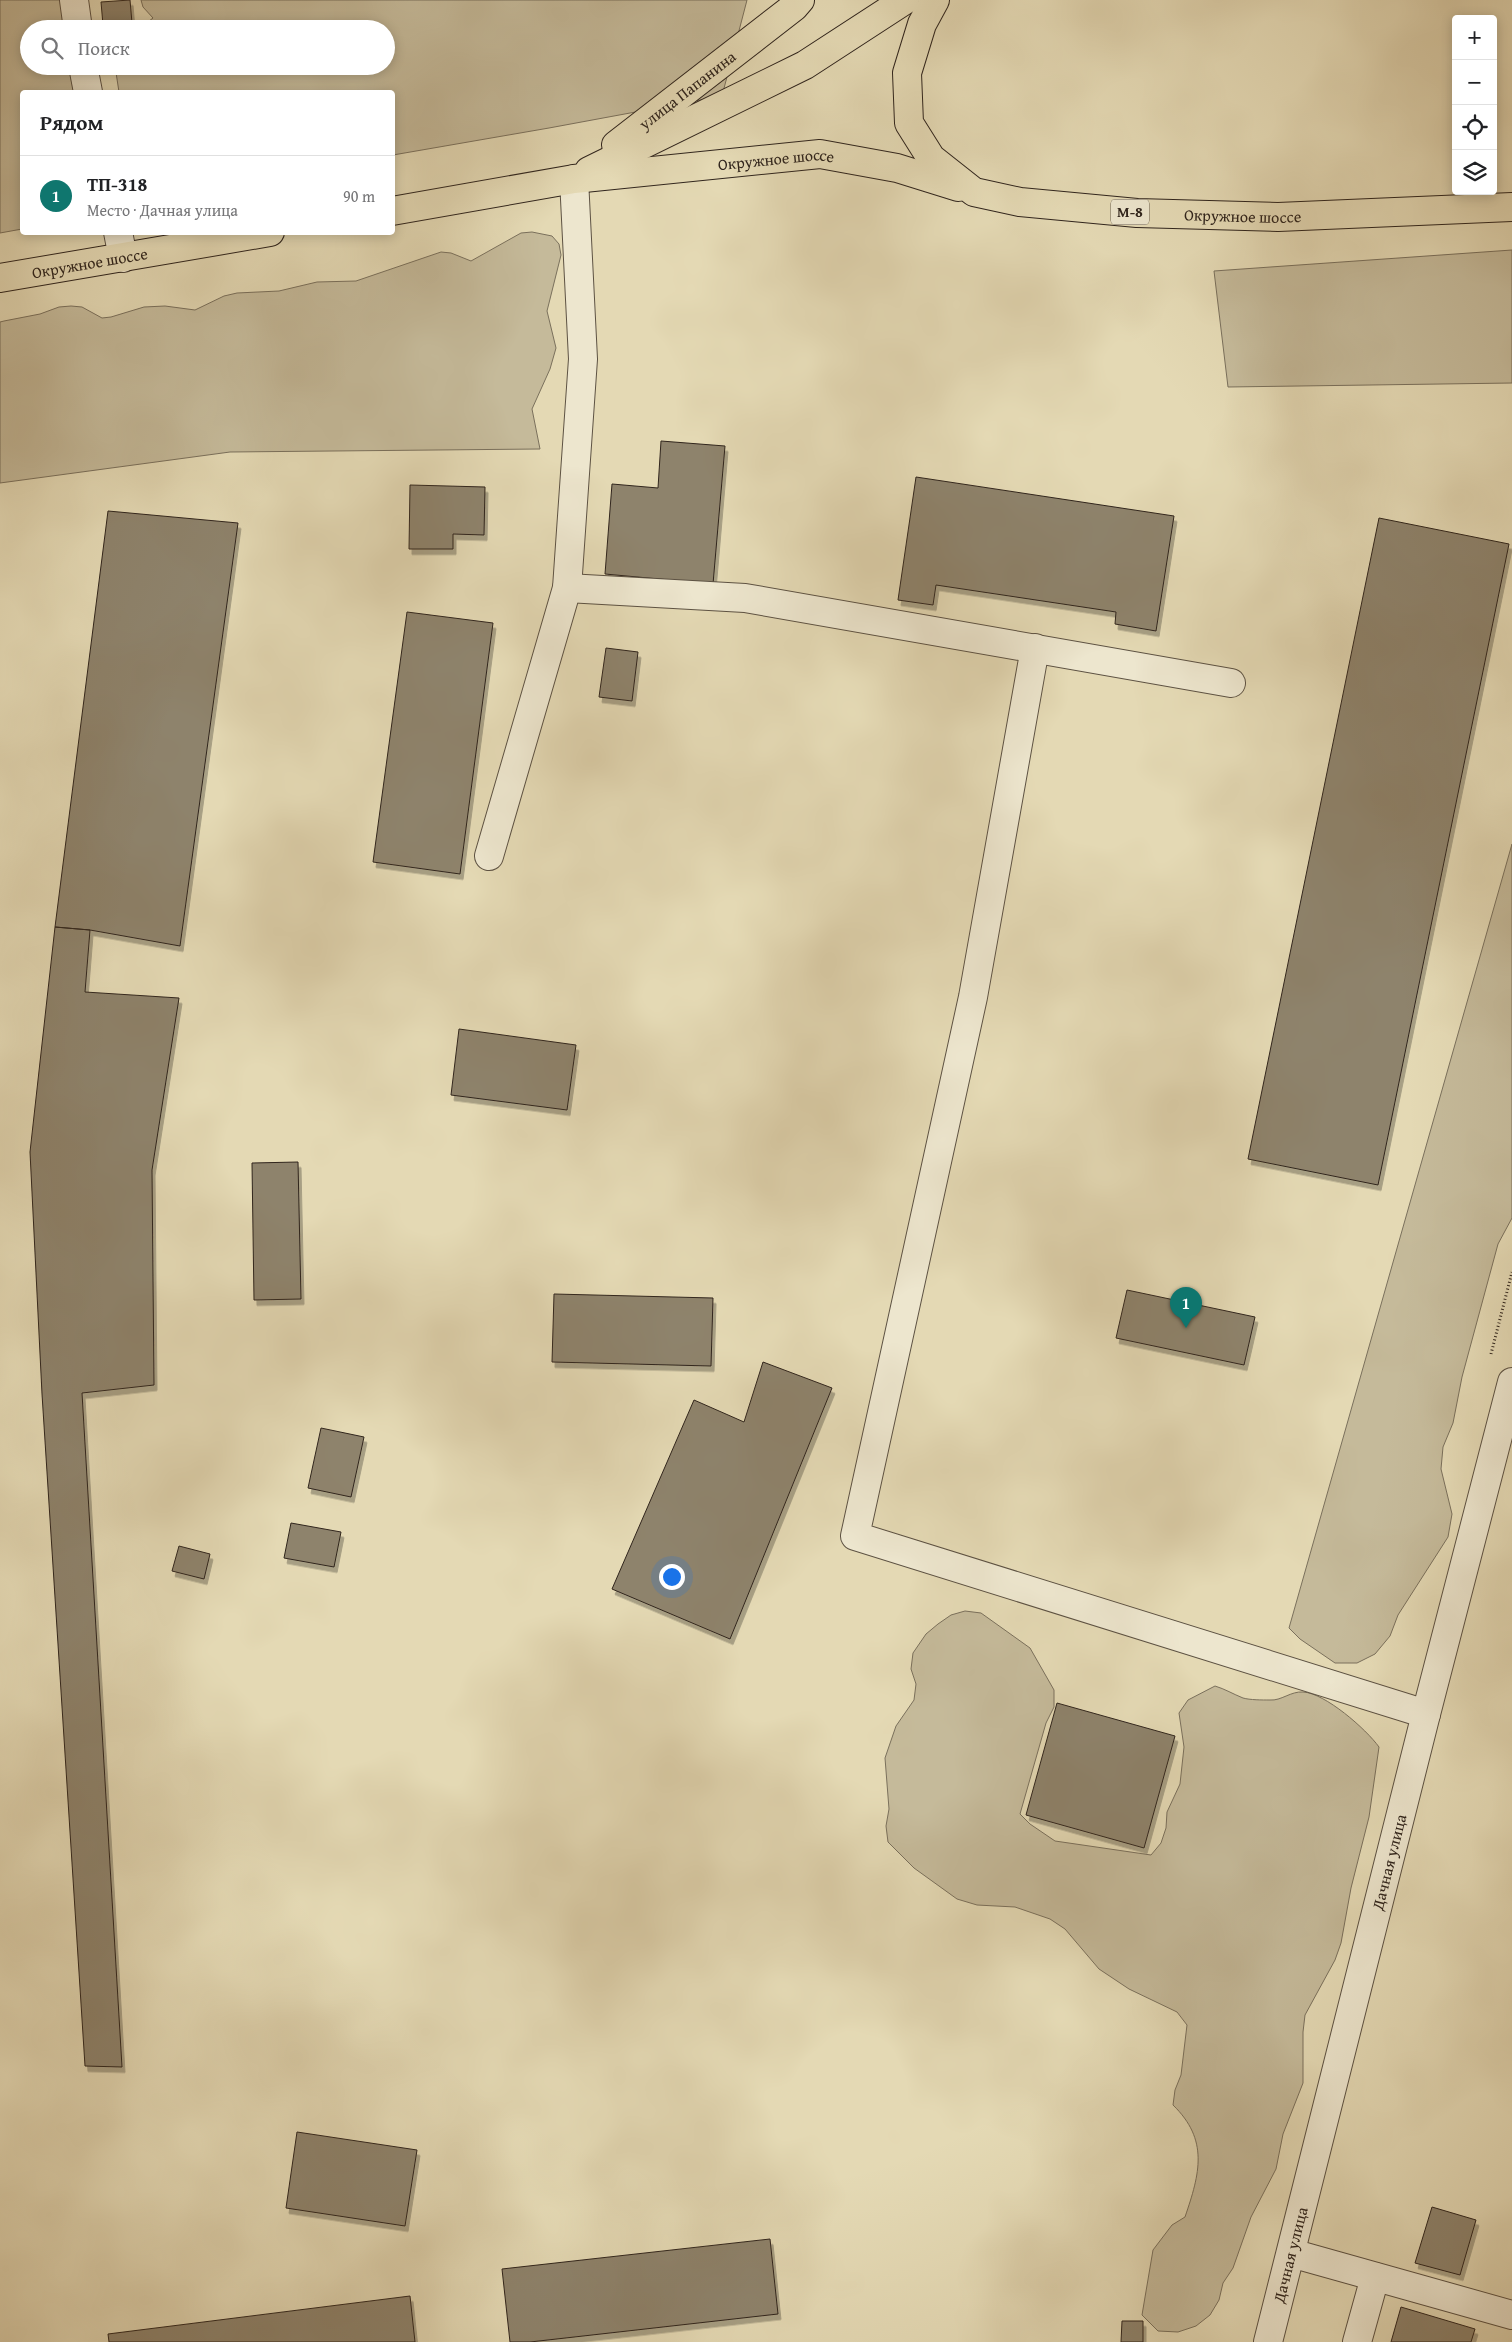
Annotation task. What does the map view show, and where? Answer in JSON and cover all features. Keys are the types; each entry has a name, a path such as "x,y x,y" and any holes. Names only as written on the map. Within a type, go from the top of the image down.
{"main road":[{"name":"улица Папанина","path":"574,179 794,7 800,0"},
{"name":"Окружное шоссе","path":"574,179 805,65 904,0"},
{"name":"Окружное шоссе","path":"934,0 922,24 907,73 909,123 931,158 974,192"},
{"name":"Окружное шоссе","path":"395,210 574,179 820,154 897,168 974,192 1020,202 1137,213 1278,217 1512,207"},
{"name":"Окружное шоссе","path":"0,278 121,246 238,235"}],"street":[{"path":"74,0 77,20"},
{"path":"85,75 88,90"},
{"path":"489,856 567,588 583,359 574,179"},
{"path":"567,588 745,598 1231,683"},
{"path":"1035,648 973,997 855,1536 1426,1714"},
{"name":"Дачная улица","path":"1268,2342 1426,1714 1512,1382"},
{"path":"1291,2254 1512,2315"},
{"path":"1357,2342 1375,2277"}],"shaded area":[{"path":"0,0 61,0 64,20 20,20 20,75 75,75 78,90 20,90 20,229 0,233"},
{"path":"141,0 747,0 722,96 395,155 395,90 119,90 116,75 395,75 395,20 150,20 153,18 143,7"},
{"path":"532,232 552,236 559,244 561,255 547,311 556,348 550,369 532,409 540,449 230,452 0,483 0,322 40,314 59,307 71,306 82,307 102,318 144,307 165,306 195,310 224,296 237,293 279,291 317,282 356,281 441,252 451,253 471,261 521,233"},
{"path":"1512,250 1512,383 1228,387 1214,271"},
{"path":"1512,844 1512,1218 1498,1244 1462,1377 1453,1423 1443,1447 1441,1469 1452,1514 1448,1537 1398,1615 1390,1636 1375,1654 1357,1663 1335,1663 1300,1639 1289,1628"},
{"path":"965,1611 981,1613 1030,1648 1054,1690 1054,1707 1046,1723 1020,1814 1030,1824 1055,1841 1151,1855 1161,1843 1166,1828 1167,1812 1180,1784 1184,1747 1179,1713 1188,1700 1215,1686 1243,1698 1253,1700 1274,1700 1299,1692 1312,1694 1322,1698 1344,1713 1365,1731 1379,1747 1369,1817 1351,1888 1341,1943 1335,1960 1305,2015 1303,2083 1283,2134 1276,2169 1251,2217 1233,2268 1223,2283 1219,2300 1210,2315 1196,2326 1178,2332 1158,2331 1142,2315 1153,2250 1172,2225 1185,2217 1195,2186 1198,2158 1197,2144 1184,2118 1173,2105 1175,2090 1181,2075 1187,2025 1177,2012 1129,1989 1099,1969 1065,1929 1050,1919 1015,1907 977,1905 957,1899 914,1868 888,1842 886,1826 889,1809 885,1758 896,1726 914,1700 916,1684 911,1669 913,1653 926,1634 938,1624 951,1615"}],"building":[{"path":"130,0 132,20 103,20 101,2"},
{"path":"661,441 725,446 713,584 605,574 612,484 658,488"},
{"path":"916,477 1174,516 1156,631 1115,624 1116,612 936,585 933,605 898,600"},
{"path":"410,485 485,487 484,535 453,534 453,549 409,549"},
{"path":"108,511 238,523 180,946 90,930 55,927"},
{"path":"1379,518 1509,544 1378,1185 1248,1159"},
{"path":"407,612 493,623 460,874 373,862"},
{"path":"606,648 638,652 632,701 599,697"},
{"path":"55,927 90,930 85,992 179,998 152,1170 154,1385 82,1393 122,2067 85,2066 42,1394 30,1152"},
{"path":"459,1029 576,1045 567,1110 451,1095"},
{"path":"298,1162 301,1299 254,1300 252,1163"},
{"path":"1127,1290 1255,1317 1244,1365 1116,1338"},
{"path":"554,1294 713,1298 711,1366 552,1362"},
{"path":"763,1362 832,1388 730,1639 612,1589 694,1400 744,1422"},
{"path":"321,1428 364,1437 351,1497 308,1488"},
{"path":"291,1523 341,1532 334,1567 284,1558"},
{"path":"179,1546 210,1554 204,1579 172,1571"},
{"path":"1057,1703 1175,1736 1144,1848 1026,1815"},
{"path":"297,2132 417,2150 405,2226 286,2208"},
{"path":"1432,2207 1476,2220 1460,2275 1415,2263"},
{"path":"770,2239 778,2314 530,2342 510,2342 502,2269"},
{"path":"410,2296 415,2342 109,2342 108,2334"},
{"path":"1401,2307 1475,2329 1471,2342 1391,2342"},
{"path":"1122,2321 1143,2321 1143,2342 1121,2342"}],"place":[{"name":"ТП-318","path":"1186,1328"}]}
